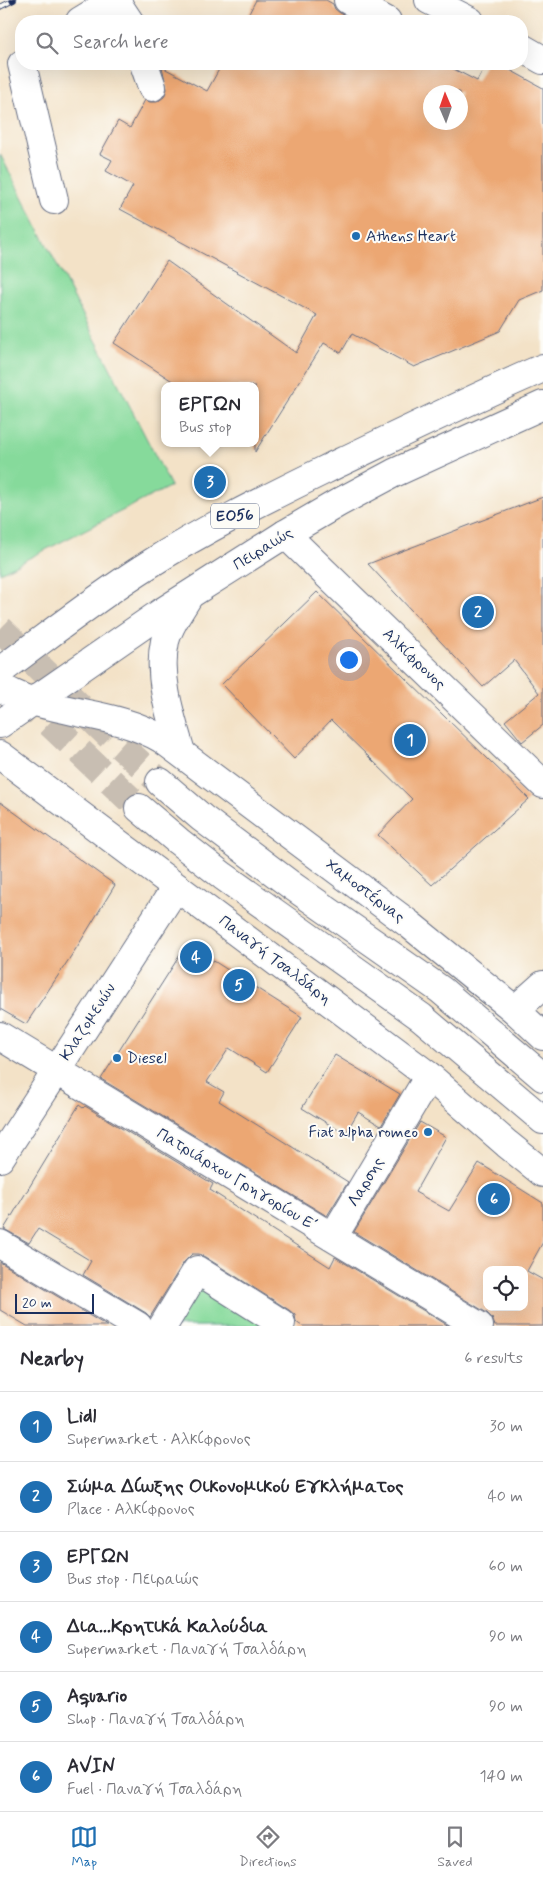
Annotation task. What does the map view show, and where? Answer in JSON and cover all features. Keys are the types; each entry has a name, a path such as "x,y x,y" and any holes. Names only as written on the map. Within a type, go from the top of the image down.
{"main road":[{"path":"90,15 115,0 125,15"},
{"path":"348,0 376,15"},
{"path":"429,0 458,15"},
{"path":"20,70 54,200"},
{"name":"ΕΟ56","path":"0,671 147,565 188,541 300,482 460,404 543,368"},
{"name":"Πειραιώς","path":"0,724 162,612 285,534 338,503 394,474 543,404"},
{"name":"Αλκίφρονος","path":"285,534 543,784"},
{"path":"181,752 171,718 164,681 163,663 165,641 171,625 188,596"},
{"name":"Χαμοστέρνας","path":"0,688 32,701 119,720 145,728 181,752 409,924 515,1010 543,1036"},
{"name":"Παναγή Τσαλδάρη","path":"0,755 429,1076 543,1173"},
{"path":"160,782 202,818 290,885 441,990 543,1077"},
{"path":"139,808 223,876 421,1017 543,1120"},
{"name":"Κλαζομενών","path":"0,1158 176,887"},
{"path":"515,1010 543,985"},
{"name":"Πατριάρχου Γρηγορίου Ε΄","path":"0,1036 479,1326"},
{"name":"Λαρσης","path":"333,1237 429,1076"},
{"path":"0,1244 138,1326"},
{"path":"163,1326 197,1270 281,1323"}],"green space":[{"path":"0,154 171,486 0,573"},
{"path":"202,1280 269,1326 173,1326"}],"building":[{"path":"256,0 326,0 344,15 248,15"},
{"name":"Athens Heart","path":"163,70 168,70 207,91 219,70 456,70 477,81 483,70 510,70 543,88 543,290 519,300 500,331 414,367 352,334 341,353 324,343 259,446 259,382 174,382 114,343 167,261 296,353 317,315 120,209 133,186 106,171 112,160 100,154 118,121 130,128 145,100 157,102 164,97 167,89"},
{"path":"543,497 543,725 522,742 505,721 539,693 514,660 483,687 368,564"},
{"path":"317,592 529,799 432,885 378,835 412,799 331,720 294,759 222,684"},
{"path":"0,802 115,885 26,1024 0,1009"},
{"path":"187,944 302,1017 267,1072 229,1048 207,1082 224,1092 219,1101 348,1182 327,1216 101,1079"},
{"path":"335,1055 400,1094 381,1126 358,1112 345,1134 302,1108"},
{"path":"79,1105 83,1108 85,1106 213,1184 210,1190 330,1267 335,1257 449,1326 302,1326 296,1322 295,1315 289,1310 198,1254 192,1254 184,1262 150,1317 83,1275 91,1261 38,1229 29,1243 4,1229"},
{"path":"420,1122 446,1137 415,1192 449,1211 479,1163 543,1203 543,1242 528,1269 528,1266 483,1266 483,1311 354,1232"},
{"path":"0,1262 107,1326 27,1326 0,1310"},
{"path":"528,1272 543,1280 543,1326 495,1326 492,1318 484,1311 528,1311"}],"tunnel":[{"path":"0,629 119,745 160,782"},
{"path":"19,694 139,808"}],"railway":[{"path":"0,7 14,0"}],"place":[{"name":"Athens Heart","path":"356,236"},
{"name":"ΕΡΓΩΝ","path":"210,482"},
{"name":"Σώμα Δίωξης Οικονομικού Εγκλήματος","path":"478,612"},
{"name":"Lidl","path":"410,740"},
{"name":"Δια...Κρητικά Καλούδια","path":"196,957"},
{"name":"Aquario","path":"239,985"},
{"name":"Diesel","path":"117,1058"},
{"name":"Fiat alpha romeo","path":"428,1132"},
{"name":"AVIN","path":"494,1199"}]}
